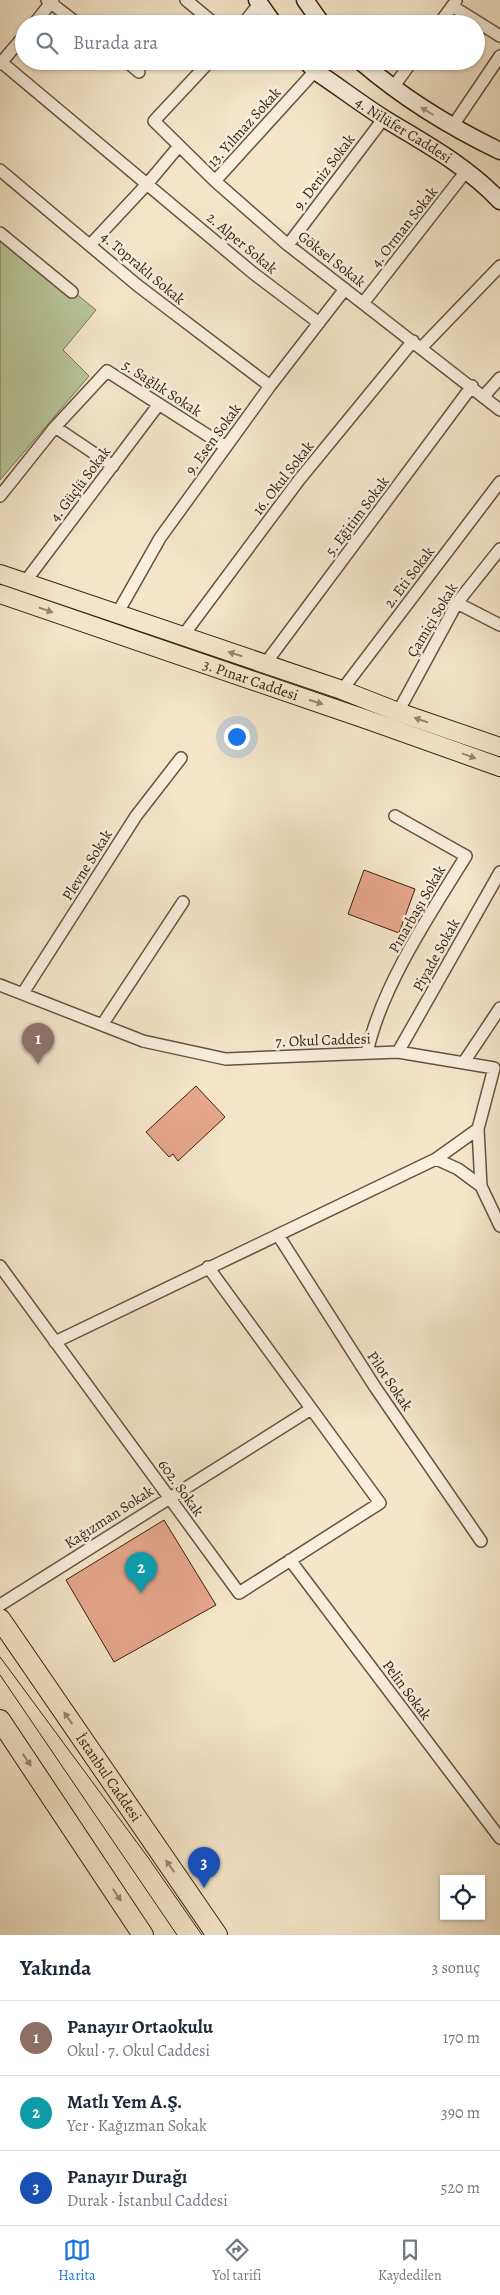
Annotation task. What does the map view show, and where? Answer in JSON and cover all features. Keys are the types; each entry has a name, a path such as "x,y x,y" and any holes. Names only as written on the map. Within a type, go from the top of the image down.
{"highway":[{"name":"İstanbul Caddesi","path":"0,1620 217,1935"},
{"path":"0,1720 143,1935"}],"main road":[{"path":"305,0 316,15"},
{"path":"258,2 267,15"},
{"name":"4. Nilüfer Caddesi","path":"316,70 384,118 434,147 467,170 500,201"},
{"name":"4. Nilüfer Caddesi","path":"370,70 392,89 452,127 500,151"},
{"path":"0,574 342,690 398,712 500,747"},
{"name":"3. Pınar Caddesi","path":"0,594 368,720 500,768"}],"street":[{"path":"186,0 204,15"},
{"path":"41,15 51,1 67,15"},
{"path":"249,15 258,2"},
{"path":"445,15 454,3 471,15"},
{"path":"485,25 500,36"},
{"path":"1,62 15,46"},
{"path":"452,127 500,56"},
{"name":"2. Alper Sokak","path":"1,62 148,183 253,273 318,323"},
{"name":"Göksel Sokak","path":"202,70 154,121 216,180 288,244 472,386 500,410"},
{"name":"13. Yılmaz Sokak","path":"216,180 307,70"},
{"path":"392,89 406,70"},
{"name":"9. Deniz Sokak","path":"288,244 384,118"},
{"path":"91,244 148,183 179,146"},
{"name":"4. Topraklı Sokak","path":"0,170 91,244 137,285 270,386"},
{"name":"4. Orman Sokak","path":"364,302 467,170"},
{"path":"0,233 72,292"},
{"name":"16. Okul Sokak","path":"182,637 299,480 417,344 500,266"},
{"name":"9. Esen Sokak","path":"117,614 160,538 270,386 345,289"},
{"name":"5. Sağlık Sokak","path":"55,427 107,371 226,447"},
{"path":"484,396 500,378"},
{"name":"5. Eğitim Sokak","path":"265,664 472,386"},
{"name":"4. Güçlü Sokak","path":"25,582 159,404"},
{"path":"0,496 55,427 114,466"},
{"name":"2. Eti Sokak","path":"342,690 500,482"},
{"name":"Çamiçi Sokak","path":"398,712 457,603 500,549"},
{"path":"457,603 500,625"},
{"name":"Plevne Sokak","path":"23,993 136,816 181,758"},
{"name":"Pınarbaşı Sokak","path":"367,1053 372,1029 416,937 466,856 395,816"},
{"name":"Piyade Sokak","path":"398,1052 500,872"},
{"path":"102,1025 183,902"},
{"name":"7. Okul Caddesi","path":"0,985 144,1041 226,1059 398,1052 497,1069 478,1129 482,1186 500,1226"},
{"path":"464,1062 500,1008"},
{"path":"55,1342 436,1160 478,1129"},
{"path":"436,1160 458,1169 482,1186"},
{"name":"Pilot Sokak","path":"278,1235 375,1387 481,1541"},
{"name":"602. Sokak","path":"0,1266 239,1593 380,1504 311,1409"},
{"path":"208,1268 311,1409"},
{"name":"Kağızman Sokak","path":"0,1605 311,1409"},
{"name":"Pelin Sokak","path":"290,1560 500,1838"}],"green space":[{"path":"0,232 96,310 63,350 89,376 0,480"}],"building":[{"path":"364,870 415,889 399,933 348,914"},
{"path":"196,1086 225,1117 178,1161 173,1154 169,1157 146,1132"},
{"path":"164,1520 216,1605 114,1662 66,1580"}],"tram line":[{"path":"0,1657 147,1856 202,1935"},
{"path":"0,1675 177,1935"}],"place":[{"name":"Panayır Ortaokulu","path":"38,1064"},
{"name":"Matlı Yem A.Ş.","path":"141,1593"},
{"name":"Panayır Durağı","path":"204,1888"}]}
